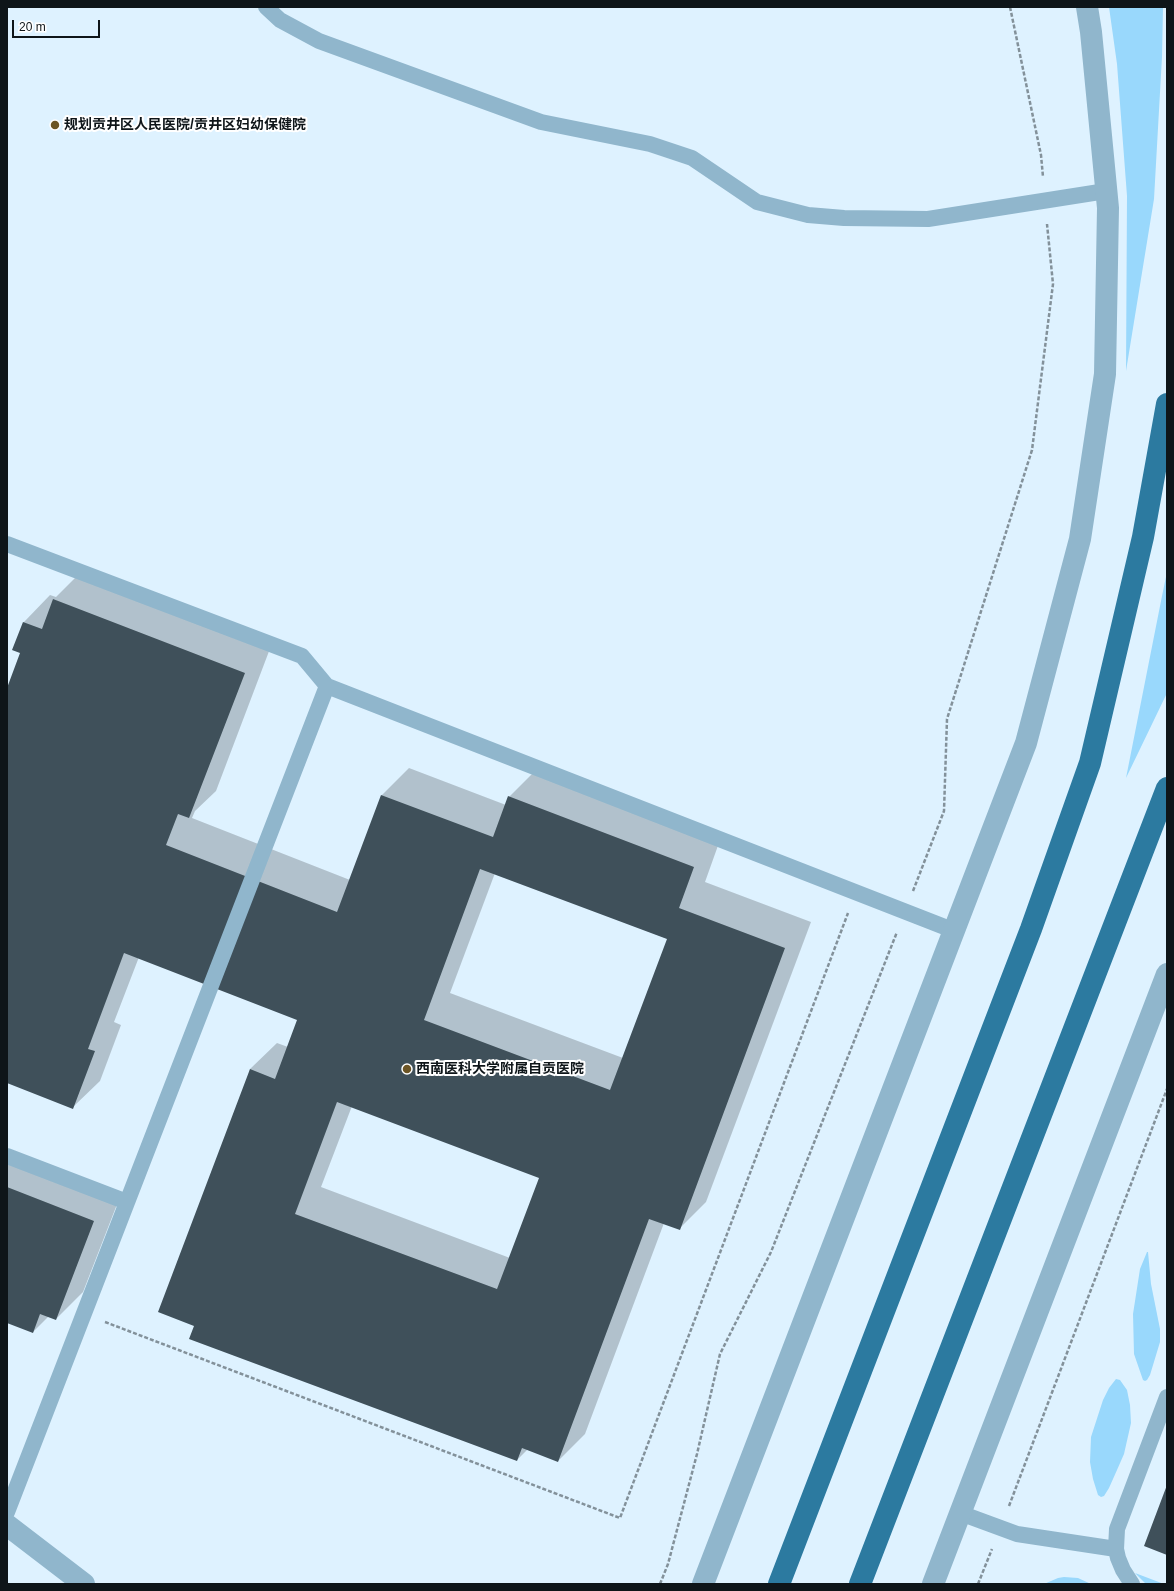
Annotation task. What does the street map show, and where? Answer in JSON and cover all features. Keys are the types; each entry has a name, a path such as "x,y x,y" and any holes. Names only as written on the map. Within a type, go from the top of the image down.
{"highway":[{"path":"779,1584 1028,936 1090,763 1143,537 1167,404"},
{"path":"860,1584 1167,788"}],"street":[{"path":"703,1584 1026,743 1080,539 1105,374 1108,208 1091,32 1087,7"},
{"path":"933,1584 1166,978"},
{"path":"7,1525 84,1584"}],"lane":[{"path":"266,7 280,20 319,41 541,122 650,144 692,158 757,202 808,215 844,218 928,219 1106,191"},
{"path":"7,544 302,656 327,686 955,931"},
{"path":"7,1512 327,686"},
{"path":"7,1156 127,1202"},
{"path":"1132,1584 1123,1570 1116,1549 1116,1538 1120,1520 1167,1397"},
{"path":"960,1513 1001,1529 1031,1538 1076,1542 1116,1549"}],"path":[{"path":"1010,7 1041,155 1043,178"},
{"path":"660,1584 668,1564 693,1469 720,1354 771,1252 944,811 947,719 1032,450 1053,284 1047,224"},
{"path":"84,1314 620,1518 855,892"},
{"path":"978,1584 1001,1529 1167,1089"}],"shaded area":[{"path":"1109,7 1163,7 1162,57 1154,199 1126,371 1127,196 1117,64"},
{"path":"1167,572 1167,693 1126,778 1162,596"},
{"path":"1148,1252 1151,1284 1160,1329 1160,1342 1150,1375 1145,1381 1143,1380 1134,1354 1133,1314 1140,1269"},
{"path":"1116,1379 1120,1380 1127,1390 1131,1423 1124,1454 1109,1488 1104,1496 1101,1497 1098,1495 1090,1462 1091,1437 1103,1400 1109,1388"},
{"path":"1135,1573 1164,1584 1146,1584"},
{"path":"1064,1577 1078,1578 1091,1584 1044,1584"}],"building":[{"path":"53,599 245,673 189,818 178,814 166,845 337,912 381,795 493,837 508,796 694,867 679,908 785,948 680,1230 649,1219 558,1462 522,1448 517,1461 189,1339 194,1326 158,1312 250,1069 275,1079 297,1020 124,953 88,1049 95,1051 73,1109 7,1083 7,688 20,653 12,650 23,622 42,629","holes":["480,869 667,939 610,1090 424,1020","337,1102 539,1178 497,1289 295,1214"]},
{"path":"7,1187 94,1221 56,1320 40,1314 33,1333 7,1323"},
{"path":"1167,1485 1167,1555 1144,1546"}],"place":[{"name":"规划贡井区人民医院/贡井区妇幼保健院","path":"55,125"},
{"name":"西南医科大学附属自贡医院","path":"407,1069"}]}
